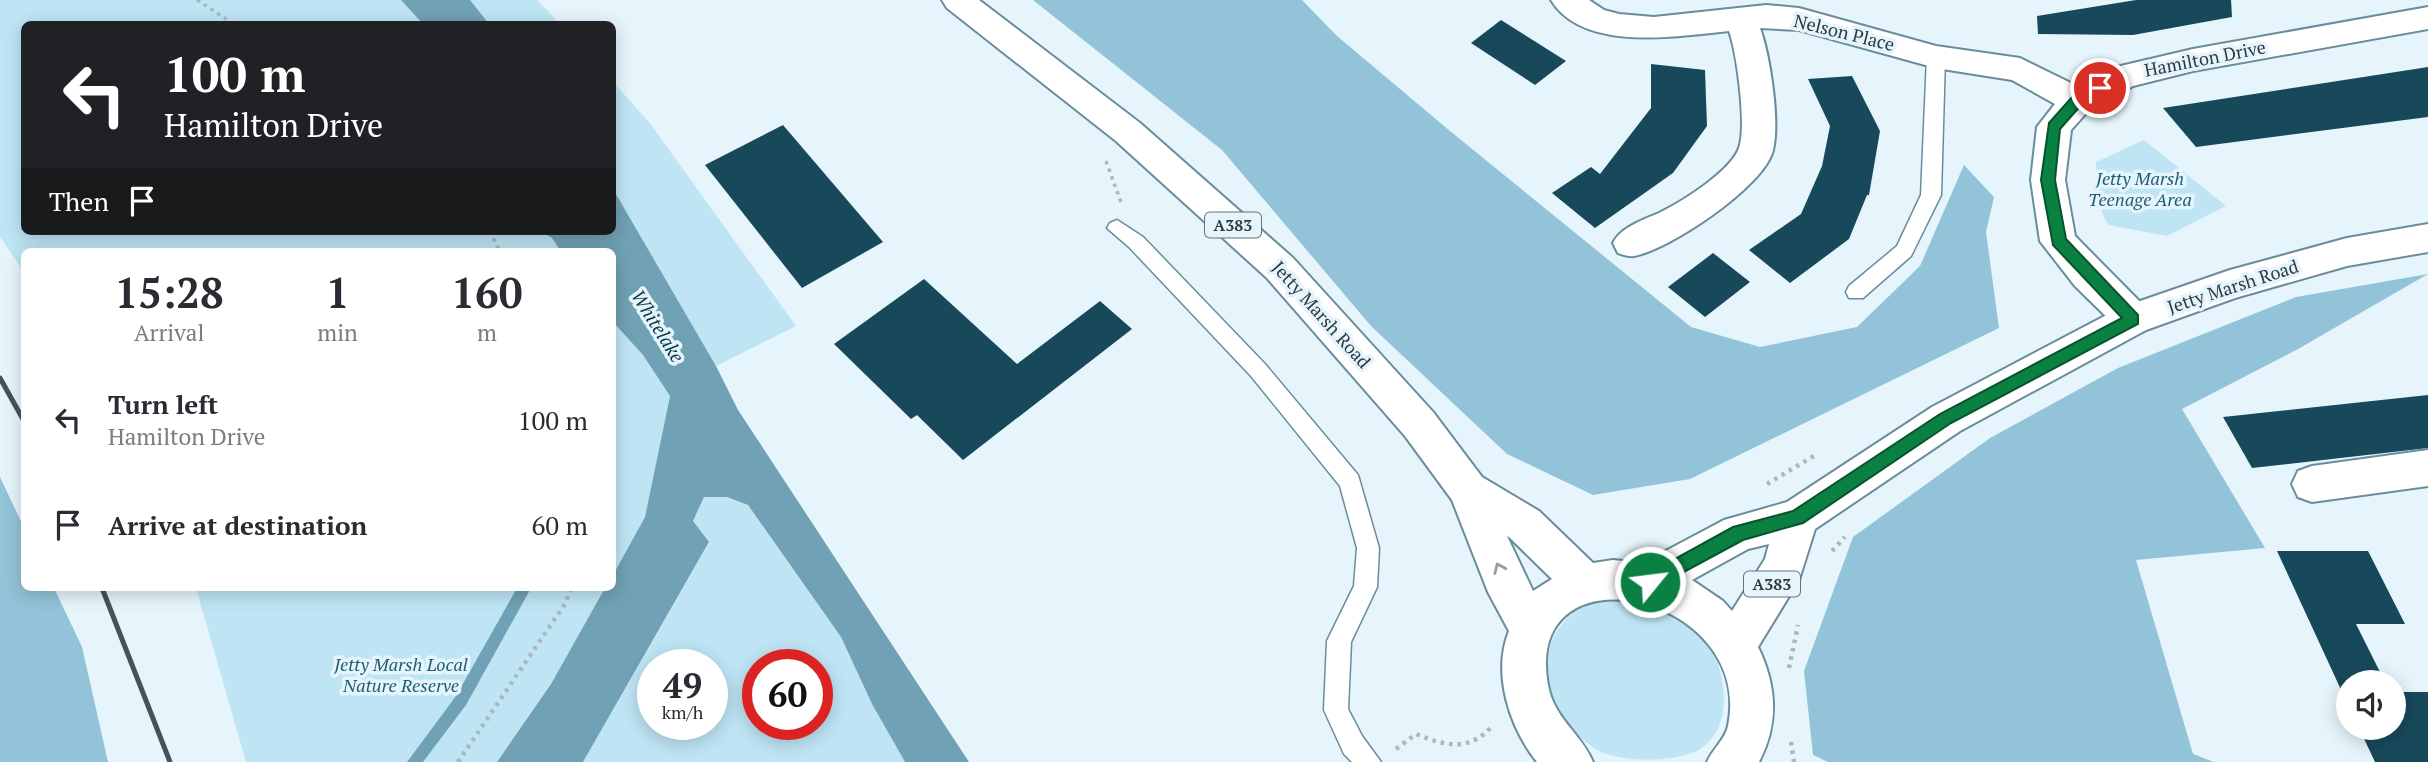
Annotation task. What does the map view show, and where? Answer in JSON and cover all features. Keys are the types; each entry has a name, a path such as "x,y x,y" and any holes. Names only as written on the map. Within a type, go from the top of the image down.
{"main road":[{"name":"Jetty Marsh Road","path":"958,0 1128,132 1280,268 1419,424 1468,490 1509,592 1532,628"},
{"name":"Nelson Place","path":"1567,0 1593,18 1619,26 1654,28 1741,18 1799,19 1936,57 2020,70 2077,101"},
{"path":"1631,243 1691,213 1731,183 1756,150 1757,93 1752,50 1741,18"},
{"name":"Hamilton Drive","path":"2133,319 2088,276 2059,241 2048,180 2054,127 2077,101 2124,76 2193,60 2428,18"},
{"name":"Jetty Marsh Road","path":"1650,582 1739,533 1797,518 1945,419 2133,319 2230,285 2347,252 2428,238"},
{"path":"2312,484 2428,468"},
{"name":"Jetty Marsh Road","path":"1468,490 1524,524 1584,583"},
{"name":"A383","path":"1735,645 1784,566 1797,518"},
{"path":"1563,760 1539,727 1525,693 1523,659 1532,628 1553,601 1584,583 1616,578 1650,582 1698,605 1735,645 1746,668 1752,692 1755,751"}],"lane":[{"path":"1856,292 1904,251 1931,195 1936,57"},
{"path":"1117,228 1136,242 1258,370 1350,482 1368,548 1365,587 1339,641 1336,710 1353,745 1368,762"}],"path":[{"path":"197,0 229,21"},
{"path":"1128,132 1101,148 1136,242"},
{"path":"1766,485 1823,450"},
{"path":"1829,555 1852,528"},
{"path":"458,762 565,604 570,591"},
{"path":"1788,679 1800,617"},
{"path":"1416,734 1447,747 1469,744 1490,730 1494,722"},
{"path":"1755,751 1794,762"}],"green space":[{"path":"0,0 401,0 420,21 21,21 21,235 547,235 558,248 21,248 21,268 0,237"},
{"path":"470,0 537,0 557,21 487,21"},
{"path":"616,85 649,122 796,326 716,366 616,194"},
{"name":"Jetty Marsh Teenage Area","path":"2144,140 2226,206 2167,236 2108,225 2096,199 2096,162"},
{"path":"616,325 643,355 670,395 645,517 616,570"},
{"path":"704,497 727,497 748,505 841,637 872,704 905,762 583,762 637,668 637,740 728,740 728,649 648,649 709,543 693,521"},
{"name":"Jetty Marsh Local Nature Reserve","path":"197,591 603,591 551,684 497,762 246,762"},
{"path":"1633,597 1666,609 1688,622 1706,640 1715,656 1724,692 1723,710 1719,727 1709,741 1695,752 1673,758 1649,760 1603,753 1587,743 1573,729 1561,714 1553,696 1548,677 1548,659 1552,641 1562,624 1570,615 1595,599"}],"shaded area":[{"path":"1033,0 1302,0 1337,36 1450,131 1691,327 1760,347 1857,327 1920,266 1964,165 1994,197 1986,232 1999,328 1690,479 1593,495 1507,454 1371,326 1222,150"},
{"path":"2428,274 2298,349 2182,409 2265,548 2136,560 2193,754 2214,762 1828,762 1813,755 1804,671 1853,537 1990,438 2118,368 2296,297"},
{"path":"0,477 21,522 21,591 55,591 82,647 108,762 0,762"}],"water":[{"path":"401,0 470,0 487,21 420,21"},
{"name":"Whitelake","path":"616,194 716,366 738,410 969,762 905,762 872,704 841,637 748,505 727,497 704,497 693,521 709,542 648,649 637,649 637,668 583,762 497,762 551,684 603,591 616,591 616,570 645,517 670,396 643,355 616,325 616,248 558,248 547,235 616,235"}],"building":[{"path":"2136,0 2231,0 2232,17 2133,35 2038,34 2037,16"},
{"path":"1501,20 1566,61 1535,85 1471,43"},
{"path":"1651,64 1705,70 1707,126 1673,173 1595,228 1552,193 1591,167 1600,174 1651,108"},
{"path":"2428,67 2428,117 2196,147 2163,108"},
{"path":"1852,76 1880,131 1869,195 1849,239 1790,283 1749,250 1801,214 1822,166 1830,126 1808,79"},
{"path":"783,125 883,242 802,288 705,165"},
{"path":"1713,253 1750,282 1705,317 1668,287"},
{"path":"924,279 1017,364 1100,301 1132,329 963,460 917,415 911,419 834,344"},
{"path":"2428,395 2428,448 2252,468 2223,417"},
{"path":"2277,551 2368,551 2405,624 2356,624 2379,670 2336,670 2336,679"},
{"path":"2406,692 2428,692 2428,762 2375,762 2365,740 2406,740"}],"waterway":[{"path":"414,762 461,701 522,591"}],"railway":[{"path":"0,378 21,416"},
{"path":"103,591 170,762"}],"route":[{"path":"1650,582 1739,533 1797,518 1945,419 2133,319 2088,276 2059,241 2048,180 2054,127 2077,101 2100,88"}]}
